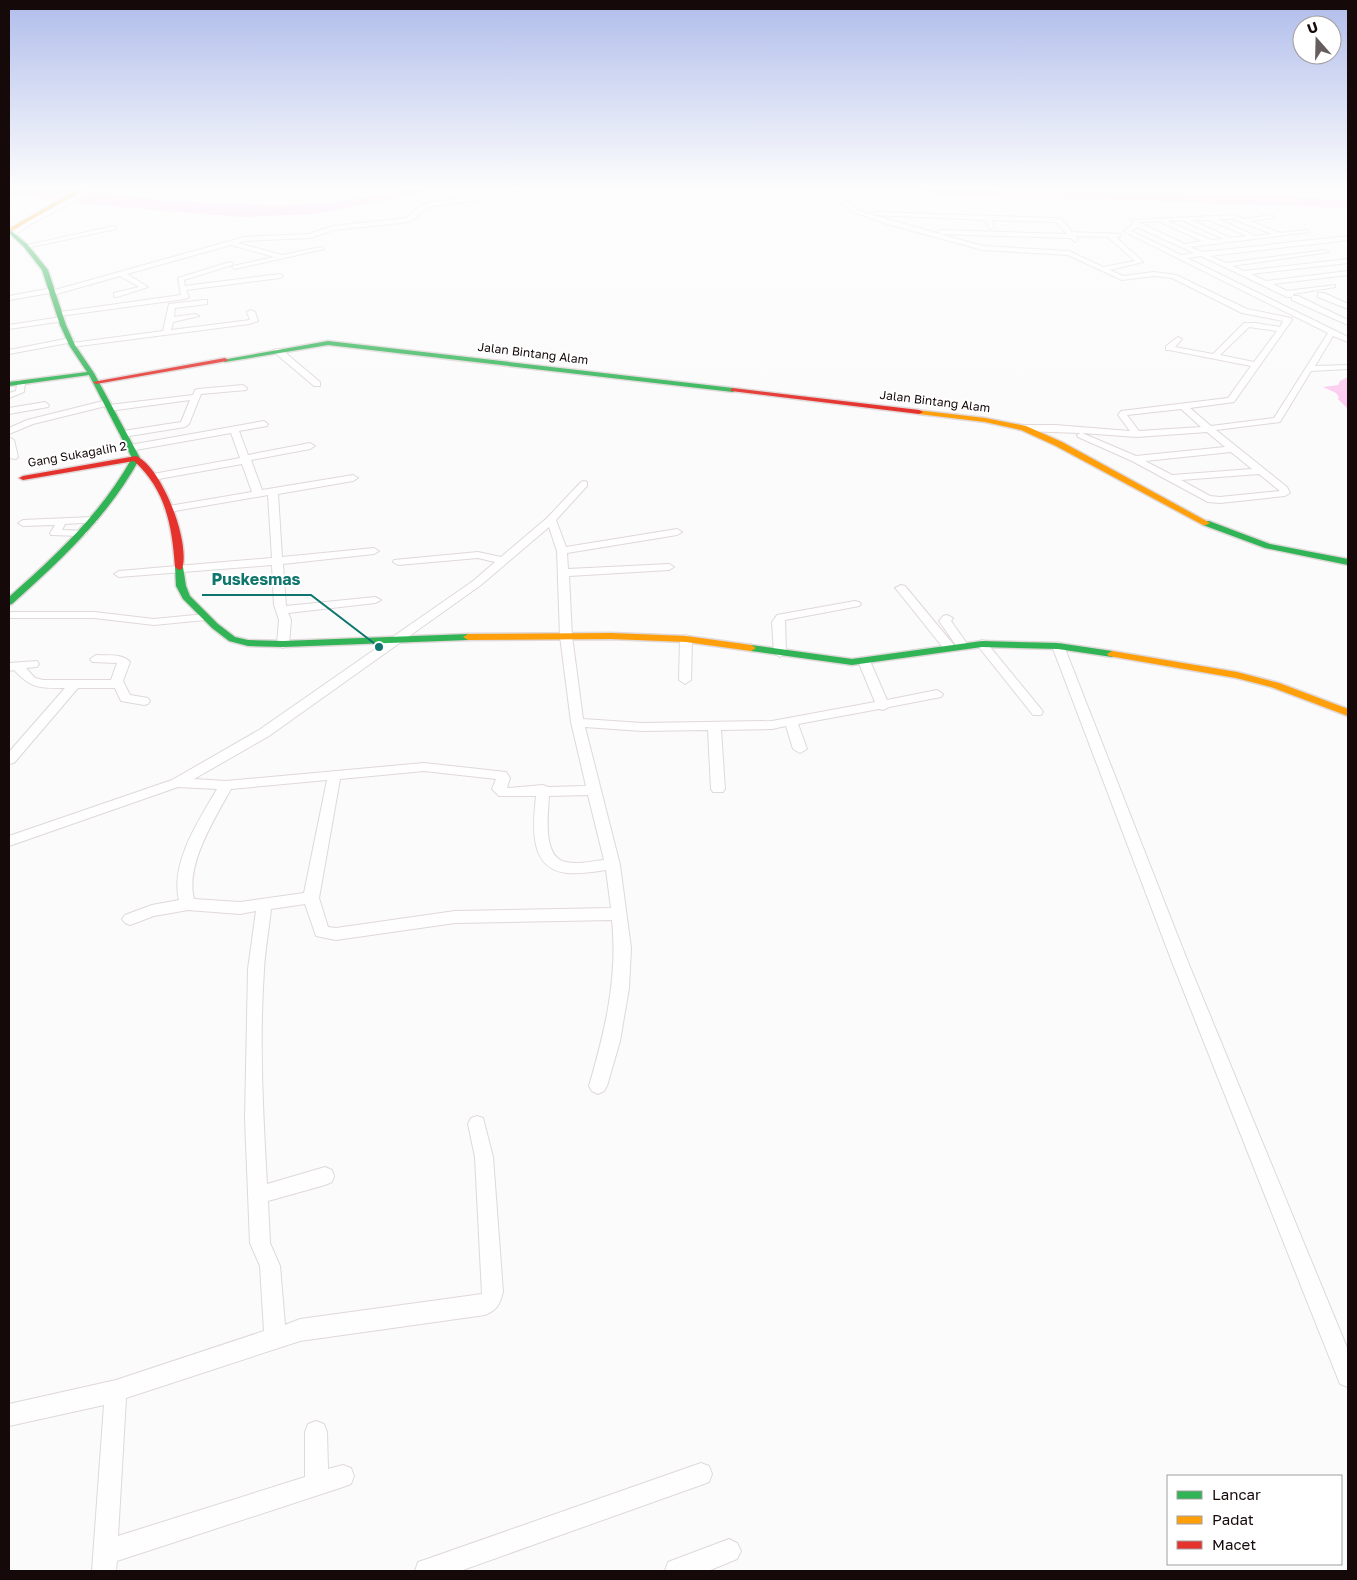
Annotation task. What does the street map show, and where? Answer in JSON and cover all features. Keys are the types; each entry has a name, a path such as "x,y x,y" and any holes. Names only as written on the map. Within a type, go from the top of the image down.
{"street":[{"path":"37,260 45,270 71,343 92,375 130,448 136,458 153,477 169,509 175,526 181,586 186,596 204,617 232,639 248,643 283,644 399,639 566,636 686,640 840,661 864,661 962,645 1058,646 1150,658 1237,675 1275,685 1348,713"},
{"path":"9,296 52,290 172,260"},
{"path":"222,260 233,265 253,287"},
{"path":"186,300 180,279 233,265 270,260"},
{"path":"1083,260 1122,278 1154,274 1174,276"},
{"path":"1102,269 1140,262 1137,260"},
{"path":"1185,260 1348,340"},
{"path":"1217,260 1347,322"},
{"path":"1227,264 1262,260"},
{"path":"1220,277 1348,261"},
{"path":"1137,434 1122,415 1124,413 1184,408 1231,400 1258,365 1288,320 1248,312 1174,276 1160,266"},
{"path":"1266,283 1348,273"},
{"path":"117,295 145,286 121,274"},
{"path":"183,288 280,276"},
{"path":"1291,295 1334,286"},
{"path":"1321,295 1348,307"},
{"path":"168,332 172,306 186,300"},
{"path":"9,327 60,316 186,300 204,302"},
{"path":"9,352 252,322 254,321 251,312"},
{"path":"169,320 195,316"},
{"path":"1317,325 1347,322"},
{"path":"1214,357 1247,325 1281,329"},
{"name":"Jalan Bintang Alam","path":"92,375 325,343 344,344 984,420 1023,428 1137,434 1207,429 1277,420 1332,332"},
{"path":"1178,339 1170,348 1258,365"},
{"path":"278,350 317,384"},
{"path":"1310,369 1348,367"},
{"path":"9,380 92,375"},
{"path":"9,384 92,375"},
{"path":"9,396 20,392 21,382"},
{"path":"123,434 185,424 196,393 242,388"},
{"path":"9,431 30,422 108,405 196,397"},
{"path":"9,411 45,405"},
{"path":"1071,430 1173,478 1201,497 1213,500 1285,492 1284,489 1232,450 1184,408"},
{"path":"130,448 264,424"},
{"path":"1023,428 1054,442 1193,517 1272,547 1314,557 1348,562"},
{"path":"234,429 258,494"},
{"path":"9,440 12,457"},
{"path":"153,477 310,446"},
{"path":"1135,459 1232,450"},
{"path":"10,599 82,533 127,477 136,458"},
{"name":"Gang Sukagalih 2","path":"23,478 136,458"},
{"path":"1173,478 1260,471"},
{"path":"169,509 353,478"},
{"path":"9,841 178,783 264,733 452,602 551,520 584,484"},
{"path":"273,492 280,605 285,620 283,644"},
{"path":"23,523 93,520"},
{"path":"551,520 562,551 566,636 577,722 613,865 623,948 622,988 611,1041 598,1086"},
{"path":"62,521 55,534 82,533"},
{"path":"562,551 677,532"},
{"path":"119,574 278,561 374,550"},
{"path":"398,562 478,555 503,561"},
{"path":"564,573 669,567"},
{"path":"901,588 949,647"},
{"path":"283,610 375,600"},
{"path":"780,653 778,622 781,618 855,604"},
{"path":"9,615 94,615 154,622 204,617"},
{"path":"947,618 945,621 962,645"},
{"path":"685,680 686,640"},
{"path":"982,644 1037,712"},
{"path":"1058,646 1180,962 1348,1376"},
{"path":"96,659 121,660 124,662 116,684"},
{"path":"864,661 883,706"},
{"path":"13,666 33,664"},
{"path":"13,666 31,681 42,684 122,685 125,698 144,701"},
{"path":"9,760 74,685"},
{"path":"577,722 642,727 749,726 791,722 938,694"},
{"path":"791,722 800,749"},
{"path":"714,727 718,789"},
{"path":"178,783 226,785 334,777 424,767 501,775 503,778 500,789 504,793 543,790 595,790"},
{"path":"334,777 311,898 322,932 326,934 455,917 620,914"},
{"path":"188,904 184,897 183,887 193,852 226,785"},
{"path":"543,790 541,832 543,849 551,862 562,867 613,865"},
{"path":"130,919 152,911 188,904 240,908 311,898"},
{"path":"264,906 256,969 254,1119 260,1244 270,1266 275,1338"},
{"path":"9,1415 116,1391 300,1330 485,1305 491,1300 494,1292 484,1157 477,1124"},
{"path":"257,1195 325,1176"},
{"path":"116,1391 104,1562 343,1476"},
{"path":"316,1432 317,1484"},
{"path":"427,1571 467,1564 701,1474"},
{"path":"677,1571 729,1550"}],"shaded area":[{"path":"1348,377 1348,409 1338,399 1339,397 1336,393 1323,387 1338,385 1340,381"}],"traffic: fast":[{"path":"9,384 91,373 72,345 63,325 45,270 37,260"},
{"path":"225,360 328,343 733,390"},
{"path":"9,602 63,553 96,518 111,499 136,458 91,373"},
{"path":"1206,523 1268,546 1348,562"},
{"path":"179,567 181,586 186,597 215,626 232,639 248,643 283,644 468,637"},
{"path":"751,648 852,662 982,644 1058,646 1112,654"}],"traffic: slow":[{"path":"919,412 985,420 1023,428 1059,444 1206,523"},
{"path":"468,637 611,636 686,639 751,648"},
{"path":"1112,654 1237,675 1275,685 1348,713"}],"traffic: jam":[{"path":"96,382 225,360"},
{"path":"733,390 919,412"},
{"path":"23,478 136,458 155,480 169,507 176,530 179,567"}],"place":[{"name":"Puskesmas","path":"379,647"}]}
